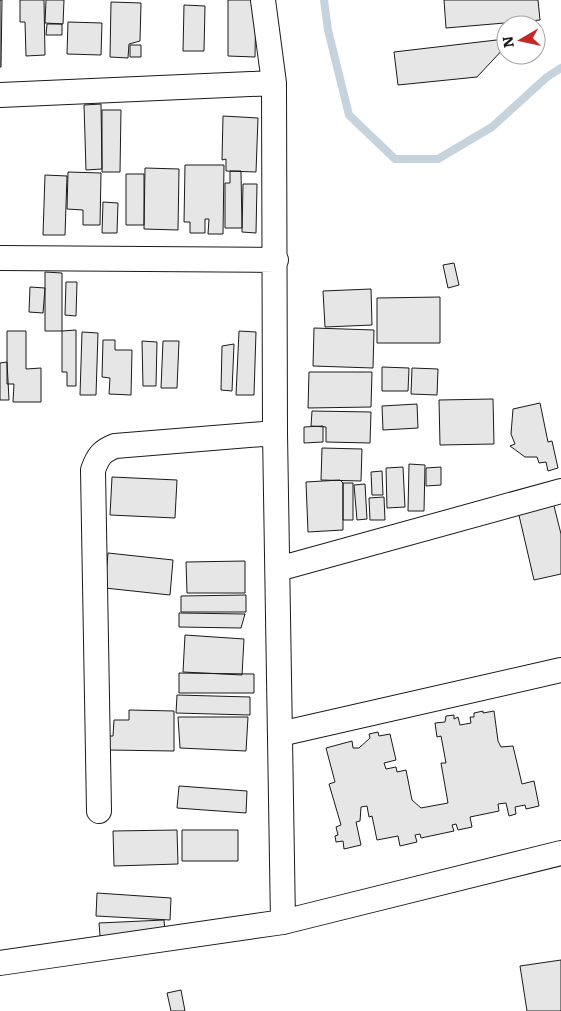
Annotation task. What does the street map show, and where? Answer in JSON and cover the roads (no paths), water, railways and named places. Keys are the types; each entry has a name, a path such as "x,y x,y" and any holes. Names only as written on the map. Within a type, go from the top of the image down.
{"street":[{"path":"263,0 274,83 275,433 282,922"},
{"path":"0,95 274,83"},
{"path":"0,258 276,260"},
{"path":"99,812 93,470 97,458 104,450 116,446 275,433"},
{"path":"278,569 561,491"},
{"path":"280,734 561,670"},
{"path":"0,963 282,922 561,853"}],"waterway":[{"path":"324,0 328,30 349,115 395,159 438,159 492,127 547,77 561,68"}]}
